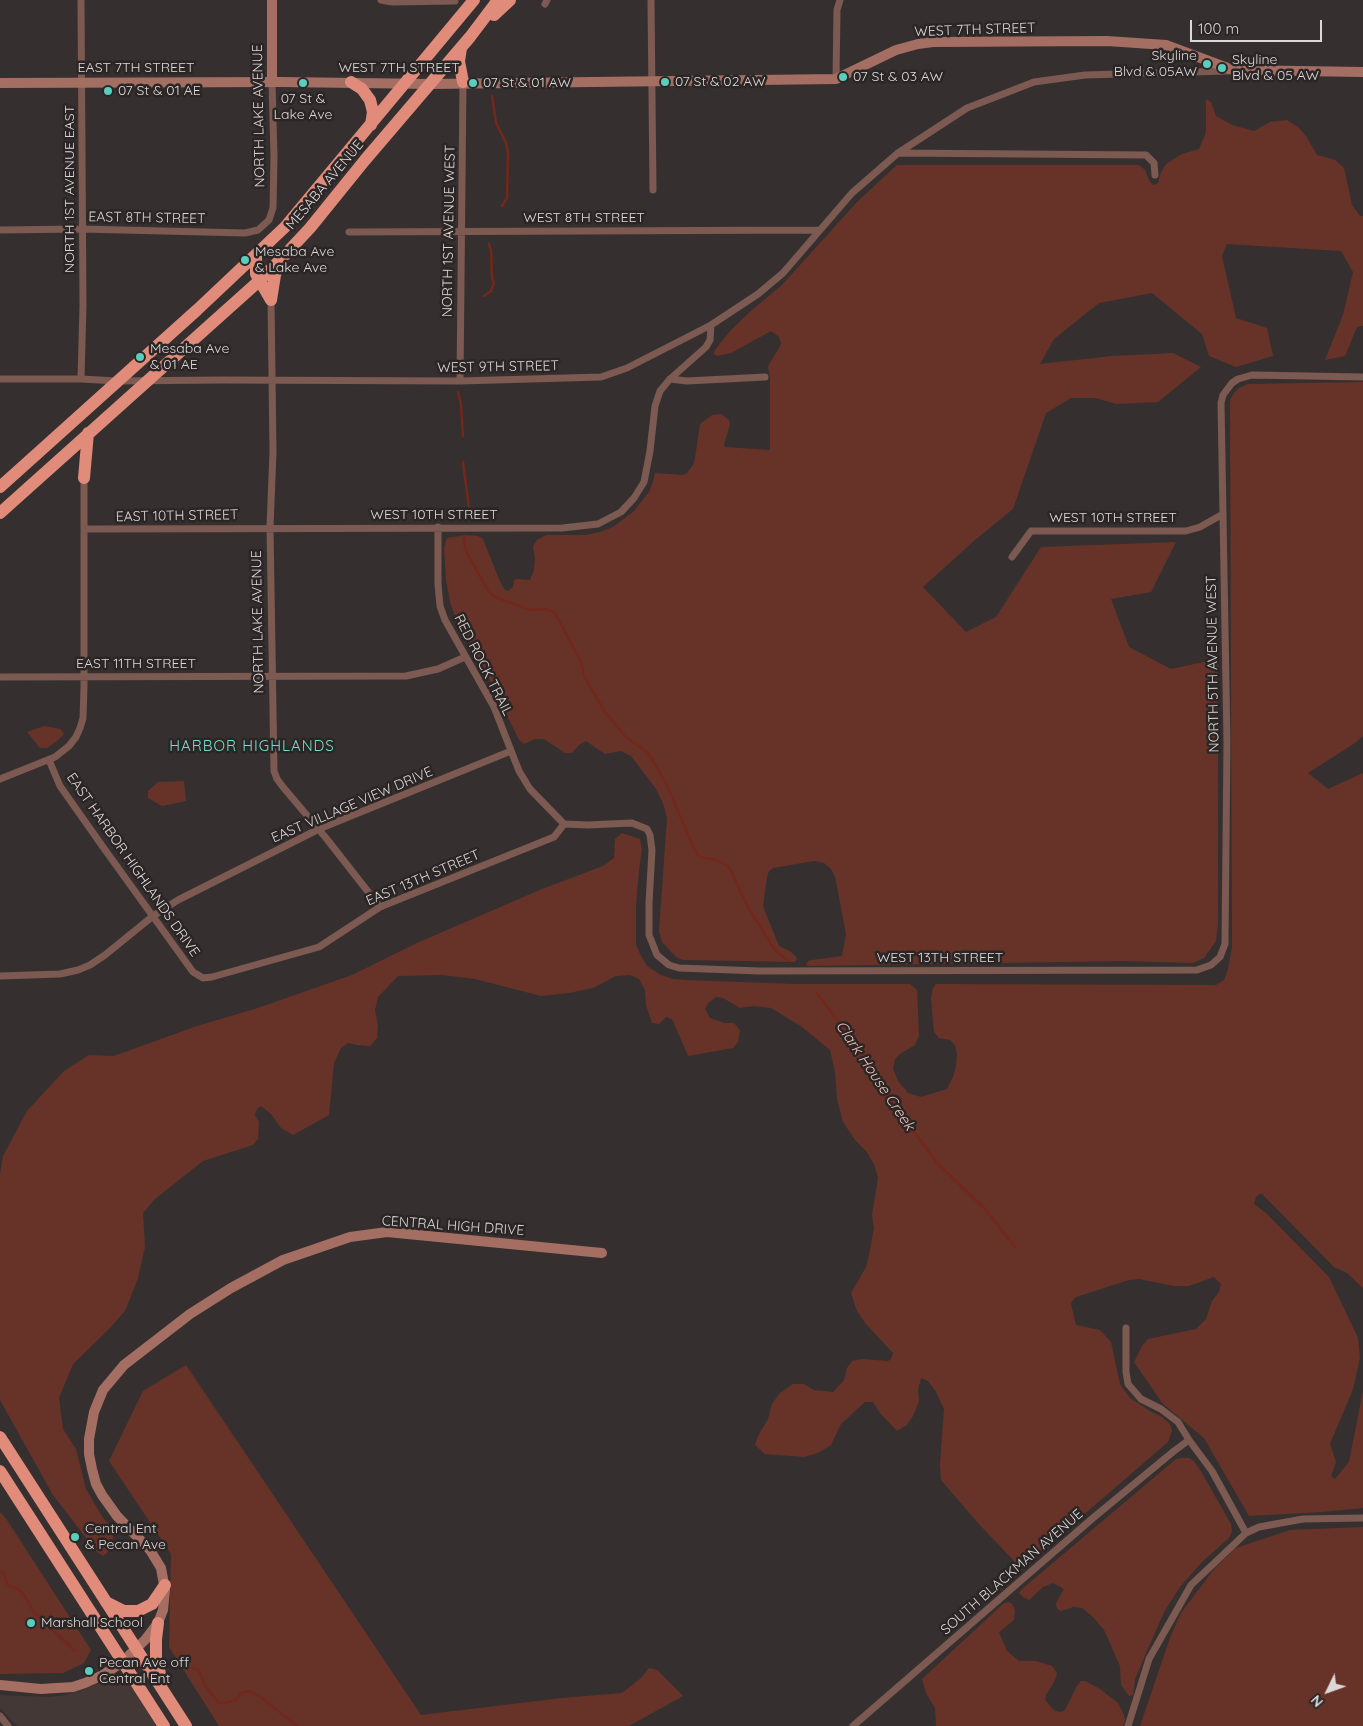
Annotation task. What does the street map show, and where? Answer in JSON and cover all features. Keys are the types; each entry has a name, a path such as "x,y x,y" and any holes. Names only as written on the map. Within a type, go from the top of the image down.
{"highway":[{"name":"MESABA AVENUE","path":"0,487 256,256 296,215 474,0"},
{"name":"MESABA AVENUE","path":"0,513 259,281 282,258 310,228 365,160 431,84 498,0"},
{"path":"470,37 510,0"},
{"path":"461,48 458,61 463,82"},
{"path":"351,82 362,89 370,100 373,112 371,125"},
{"path":"256,256 255,267 259,281 271,300"},
{"path":"271,300 275,276 282,258"},
{"path":"84,478 88,433"},
{"path":"0,1437 186,1726"},
{"path":"0,1471 164,1726"},
{"path":"106,1601 118,1609 138,1611 152,1604 165,1585"},
{"path":"158,1623 156,1658 164,1692"}],"street":[{"name":"NORTH 1ST AVENUE EAST","path":"81,0 81,229 83,305 81,379"},
{"name":"NORTH LAKE AVENUE","path":"262,228 270,218 273,200 272,0"},
{"path":"381,0 392,2 455,1"},
{"path":"651,0 653,190"},
{"path":"836,79 837,10 840,0"},
{"name":"WEST 7TH STREET","path":"272,82 431,84 463,82 652,82 836,79 896,50 932,42 1107,41 1166,45 1233,70 1363,72"},
{"name":"WEST 9TH STREET","path":"0,379 460,381 601,377 627,368 742,307 783,273 852,193 898,153 967,108 1034,82 1085,75 1233,70"},
{"name":"EAST 7TH STREET","path":"0,83 272,82"},
{"name":"NORTH 1ST AVENUE WEST","path":"460,381 463,82"},
{"path":"898,153 1146,155 1154,163 1155,175"},
{"name":"EAST 8TH STREET","path":"0,230 81,229 253,232 262,228"},
{"name":"WEST 8TH STREET","path":"348,232 819,230"},
{"name":"NORTH LAKE AVENUE","path":"271,300 273,452 270,527 274,771 283,787 380,908"},
{"path":"670,378 706,347 710,340 711,325"},
{"name":"NORTH 5TH AVENUE WEST","path":"1211,965 1220,957 1225,944 1227,741 1221,404 1223,395 1232,383 1252,375 1363,377"},
{"path":"670,378 686,381 765,377"},
{"name":"WEST 10TH STREET","path":"270,527 562,528 598,524 620,512 634,498 644,482 655,406 660,391 670,378"},
{"path":"0,779 49,760 69,746 76,737 82,721 84,677 84,478"},
{"name":"WEST 10TH STREET","path":"1012,557 1031,531 1186,531 1200,527 1224,514"},
{"name":"EAST 10TH STREET","path":"84,529 270,527"},
{"name":"RED ROCK TRAIL","path":"438,527 440,606 445,620 494,708 519,771 530,789 564,824"},
{"name":"EAST 11TH STREET","path":"0,677 406,676 438,669 465,656"},
{"name":"EAST VILLAGE VIEW DRIVE","path":"153,916 178,900 319,830 511,751"},
{"name":"EAST HARBOR HIGHLANDS DRIVE","path":"49,760 60,786 193,972 203,978"},
{"name":"WEST 13TH STREET","path":"564,824 588,826 632,823 647,829 650,835 652,850 649,935 657,955 669,965 691,969 759,971 1197,970 1211,965"},
{"name":"EAST 13TH STREET","path":"203,978 319,947 380,908 554,838 564,824"},
{"path":"0,976 48,976 78,970 105,956 153,916"},
{"name":"CENTRAL HIGH DRIVE","path":"0,1685 41,1689 73,1687 96,1679 122,1662 158,1623 163,1610 165,1585 161,1568 155,1557 108,1505 96,1484 89,1454 89,1439 94,1412 103,1390 124,1365 190,1314 231,1288 283,1260 350,1237 387,1232 602,1253"},
{"path":"1126,1328 1126,1372 1128,1384 1141,1399 1178,1422 1212,1471 1246,1533"},
{"name":"SOUTH BLACKMAN AVENUE","path":"853,1726 1093,1518 1189,1440"},
{"path":"1128,1726 1149,1659 1191,1585 1246,1533 1268,1525 1303,1519 1363,1518"},
{"path":"0,1716 8,1726"}],"shaded area":[{"path":"1206,99 1211,102 1216,116 1232,125 1254,131 1270,122 1287,120 1298,127 1306,136 1317,155 1335,160 1344,168 1352,205 1360,216 1363,216 1363,326 1357,327 1345,356 1325,360 1343,315 1353,272 1341,251 1227,244 1222,256 1236,318 1267,328 1273,356 1236,367 1209,356 1202,334 1152,293 1099,303 1054,339 1040,364 1112,356 1173,353 1201,367 1158,402 1116,404 1095,398 1071,398 1046,413 1013,509 923,587 966,632 996,617 1041,547 1176,542 1151,592 1111,599 1129,647 1171,669 1218,659 1218,923 1216,941 1204,958 1193,963 1124,961 809,966 806,965 808,961 842,956 846,934 835,877 831,869 824,863 814,861 773,868 769,871 767,877 763,906 779,946 790,951 797,958 795,962 683,960 676,957 662,942 659,931 667,818 663,803 656,789 631,756 621,751 605,754 586,741 579,745 572,753 565,753 544,739 535,739 524,744 519,740 491,682 455,616 450,602 444,548 447,538 466,535 478,536 483,539 499,579 504,589 508,591 513,587 514,580 530,580 534,570 533,546 537,540 546,535 585,535 613,527 634,511 649,492 655,473 683,475 687,473 693,465 695,458 700,424 712,415 721,414 729,420 730,425 724,444 725,447 769,450 770,379 768,366 781,343 779,337 771,331 731,353 717,356 714,354 715,350 730,331 782,285 857,202 897,165 1139,165 1145,170 1153,185 1158,183 1161,172 1166,164 1182,154 1199,149 1206,132"},
{"path":"1363,382 1363,736 1308,773 1328,789 1363,773 1363,1288 1347,1273 1334,1267 1262,1194 1256,1197 1254,1204 1267,1214 1329,1277 1358,1338 1360,1358 1353,1389 1330,1444 1336,1462 1331,1476 1335,1479 1349,1462 1363,1391 1363,1508 1249,1516 1204,1438 1163,1404 1134,1362 1148,1339 1196,1329 1206,1319 1212,1301 1219,1292 1221,1284 1214,1277 1189,1286 1174,1286 1139,1279 1129,1280 1076,1297 1072,1301 1076,1325 1100,1330 1111,1342 1120,1384 1130,1398 1162,1417 1170,1424 1172,1431 1168,1442 1029,1562 1023,1565 1016,1563 941,1480 940,1464 944,1409 928,1381 921,1378 918,1390 919,1401 913,1416 907,1425 897,1431 880,1413 873,1402 865,1402 841,1424 831,1445 818,1453 804,1457 765,1454 755,1445 768,1419 772,1404 780,1393 793,1384 804,1384 814,1390 833,1392 844,1380 847,1368 852,1361 862,1359 888,1361 893,1353 866,1324 857,1311 851,1293 866,1267 869,1255 874,1228 872,1215 878,1178 874,1164 867,1152 855,1140 843,1122 837,1099 835,1072 830,1050 802,1027 771,1008 753,1006 740,1008 723,998 716,997 708,1003 705,1009 710,1018 724,1023 734,1023 740,1030 738,1042 733,1048 688,1056 672,1019 666,1017 659,1024 652,1023 646,1005 645,990 639,979 630,975 616,976 593,988 541,996 475,979 442,975 398,976 378,997 375,1010 378,1026 377,1038 370,1046 348,1043 341,1048 334,1063 329,1115 293,1135 281,1128 271,1114 261,1106 257,1109 255,1115 259,1122 258,1139 253,1145 203,1161 155,1199 143,1213 145,1247 138,1278 125,1311 73,1364 59,1398 63,1429 76,1449 86,1489 103,1518 114,1532 112,1544 107,1553 103,1556 97,1552 53,1495 0,1400 0,1174 3,1156 27,1111 64,1071 89,1055 114,1056 197,1026 258,1008 352,975 417,943 542,889 603,866 614,858 615,839 622,833 640,839 642,850 636,905 636,944 647,966 661,975 673,979 686,980 793,984 910,984 917,990 919,1035 915,1045 895,1059 893,1069 898,1081 908,1093 921,1097 947,1089 956,1066 957,1054 955,1045 950,1040 939,1038 934,1032 931,998 936,984 1216,985 1224,980 1232,947 1230,400 1239,388 1248,384"},
{"path":"44,726 60,729 64,734 47,748 40,748 27,732"},
{"path":"184,781 186,801 162,806 148,798 148,791 158,782"},
{"path":"186,1365 421,1715 562,1698 622,1693 641,1678 649,1668 657,1670 683,1696 629,1726 219,1726 169,1647 171,1554 109,1461 143,1391"},
{"path":"1189,1458 1194,1461 1231,1524 1232,1531 1229,1538 1203,1561 1180,1587 1164,1612 1135,1679 1133,1695 1129,1696 1121,1685 1120,1666 1104,1630 1082,1608 1073,1607 1061,1611 1057,1609 1056,1603 1064,1589 1053,1583 1043,1587 1029,1600 1019,1593 1176,1459"},
{"name":"Marshall School","path":"0,1512 91,1650 84,1663 63,1673 0,1674"},
{"path":"1363,1527 1363,1726 1140,1726 1171,1635 1181,1613 1215,1568 1236,1548 1290,1530"},
{"path":"1009,1602 1015,1610 1014,1620 999,1632 1007,1651 1019,1661 1036,1661 1052,1666 1057,1673 1045,1700 1051,1707 1055,1711 1061,1712 1065,1710 1077,1686 1081,1681 1085,1681 1100,1689 1118,1703 1124,1715 1123,1726 936,1726 935,1708 926,1693 922,1679 1003,1604"},
{"path":"124,1675 157,1726 17,1726 0,1708 0,1695 49,1697 66,1695"}],"waterway":[{"name":"Clark House Creek","path":"492,96 496,123 506,143 508,153 507,198 502,206"},
{"name":"Clark House Creek","path":"484,296 491,291 494,283 489,244"},
{"name":"Clark House Creek","path":"458,392 461,405 463,436"},
{"name":"Clark House Creek","path":"463,462 469,508"},
{"name":"Clark House Creek","path":"464,537 465,549 488,591 495,597 530,610 546,609 555,613 581,662 585,678 605,712 626,737 648,753 665,781 696,853 700,857 716,860 729,867 748,907 774,949 788,961"},
{"name":"Clark House Creek","path":"816,992 845,1030 882,1093 936,1162 985,1209 1015,1247"},
{"path":"0,1571 4,1574 8,1585 18,1589 34,1612 75,1651"},
{"path":"192,1668 199,1671 206,1687 219,1703 236,1700 241,1693 249,1691 261,1697 297,1726"}],"place":[{"name":"Skyline Blvd & 05AW","path":"1207,64"},
{"name":"Skyline Blvd & 05 AW","path":"1222,68"},
{"name":"07 St & 03 AW","path":"843,77"},
{"name":"07 St & 02 AW","path":"665,82"},
{"name":"07 St & Lake Ave","path":"303,83"},
{"name":"07 St & 01 AW","path":"473,83"},
{"name":"07 St & 01 AE","path":"108,91"},
{"name":"Mesaba Ave & Lake Ave","path":"245,260"},
{"name":"Mesaba Ave & 01 AE","path":"140,357"},
{"name":"Central Ent & Pecan Ave","path":"75,1537"},
{"name":"Marshall School","path":"31,1623"},
{"name":"Pecan Ave off Central Ent","path":"89,1671"}],"district":[{"name":"HARBOR HIGHLANDS","path":"252,746"}]}
